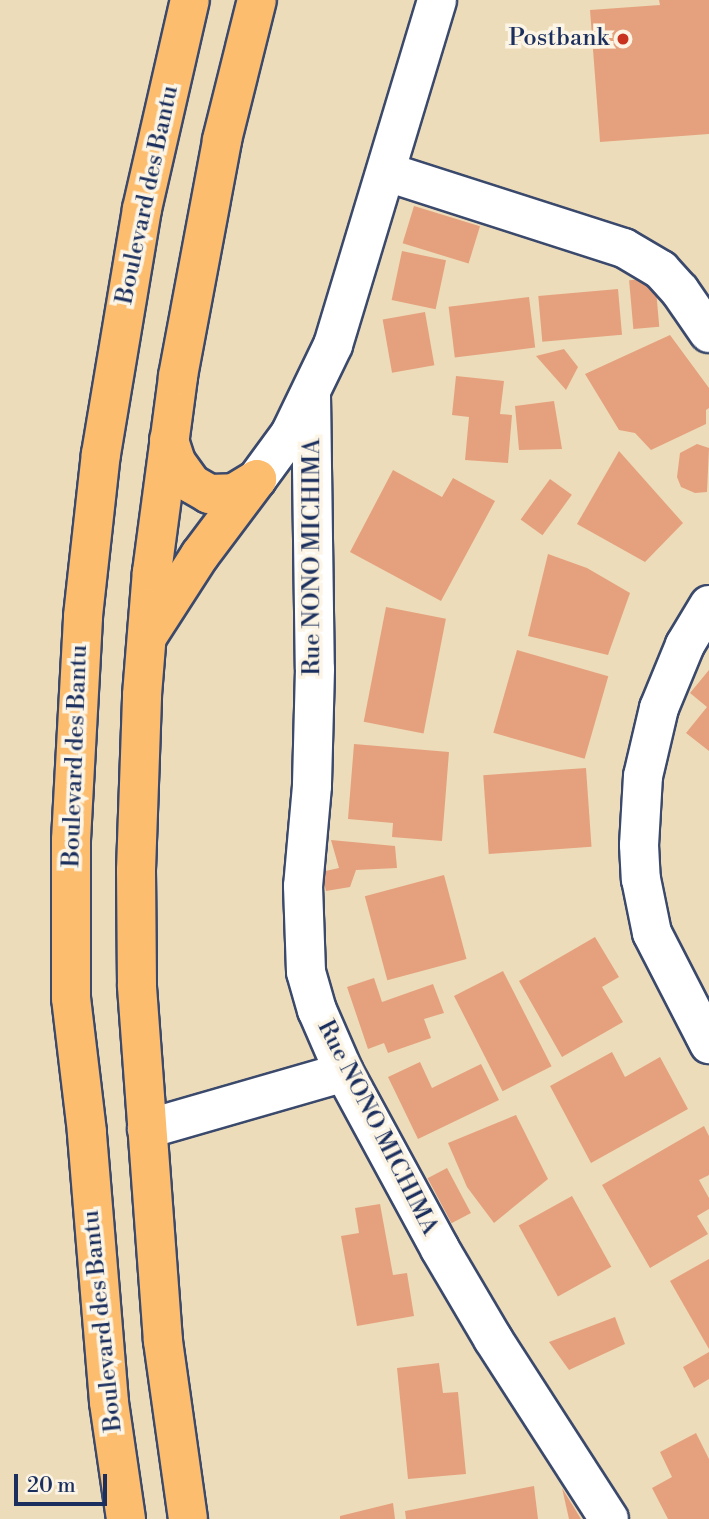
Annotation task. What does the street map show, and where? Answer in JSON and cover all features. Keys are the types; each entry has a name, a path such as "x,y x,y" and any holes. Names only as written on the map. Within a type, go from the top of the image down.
{"highway":[{"name":"Boulevard des Bantu","path":"126,1519 109,1402 87,1132 71,998 71,840 78,680 92,528 120,332 142,209 190,0"},
{"path":"188,1519 163,1341 137,985 136,923 146,639 169,440 222,140 257,0"},
{"path":"169,440 176,462 192,484 209,494 234,493 257,479"},
{"path":"146,639 200,555 257,479"}],"street":[{"path":"257,479 290,434 333,345 437,0"},
{"path":"387,172 624,248 661,270 680,291 709,332"},
{"name":"Rue NONO MICHIMA","path":"311,395 314,732 303,886 306,972 317,1010 344,1072 466,1295 609,1519"},
{"path":"709,605 685,645 659,708 643,776 639,845 641,879 652,933 709,1044"},
{"path":"147,1129 344,1072"}],"building":[{"path":"659,0 709,0 709,134 600,142 590,10 660,5"},
{"path":"414,206 480,226 469,263 403,243"},
{"path":"402,251 446,260 436,309 392,300"},
{"path":"655,278 659,327 633,329 629,280"},
{"path":"618,289 622,335 542,342 538,296"},
{"path":"529,297 535,348 455,357 449,307"},
{"path":"425,312 434,365 392,373 383,319"},
{"path":"670,335 709,388 709,408 706,410 706,424 651,450 635,433 619,430 585,374"},
{"path":"564,349 578,367 566,390 536,356"},
{"path":"456,376 504,381 500,414 512,415 508,463 465,460 469,417 452,415"},
{"path":"554,401 562,449 519,450 515,406"},
{"path":"697,444 709,448 707,492 695,493 681,487 677,477 680,453"},
{"path":"619,451 683,523 645,562 577,524"},
{"path":"393,470 442,497 453,478 495,501 441,601 350,552"},
{"path":"550,479 572,495 542,535 521,519"},
{"path":"548,554 587,568 630,593 608,655 528,636"},
{"path":"386,607 446,619 424,733 364,722"},
{"path":"517,650 608,676 585,759 493,733"},
{"path":"709,670 709,751 686,733 707,707 690,693"},
{"path":"354,744 449,752 442,841 392,837 393,823 348,819"},
{"path":"586,768 592,847 489,854 483,775"},
{"path":"331,840 395,846 397,868 356,870 350,887 326,891 321,872 339,868"},
{"path":"444,875 467,959 387,980 365,896"},
{"path":"595,937 619,977 602,987 623,1022 562,1057 519,981"},
{"path":"503,971 552,1066 503,1091 454,996"},
{"path":"374,978 382,1002 433,984 444,1013 424,1019 431,1038 388,1053 384,1043 368,1049 347,987"},
{"path":"612,1052 625,1077 660,1057 688,1109 591,1163 550,1086"},
{"path":"420,1062 432,1088 481,1064 499,1100 418,1139 388,1077"},
{"path":"516,1115 548,1179 494,1223 467,1187 448,1143"},
{"path":"704,1126 709,1136 709,1175 699,1180 709,1198 709,1209 697,1216 708,1234 650,1268 602,1185"},
{"path":"447,1168 471,1213 452,1223 428,1178"},
{"path":"572,1196 611,1267 558,1296 519,1226"},
{"path":"380,1204 393,1275 407,1273 414,1316 357,1326 341,1236 359,1233 355,1208"},
{"path":"709,1259 709,1349 670,1281"},
{"path":"615,1317 625,1344 569,1370 549,1342"},
{"path":"709,1352 709,1379 694,1388 683,1367"},
{"path":"439,1363 443,1393 458,1392 466,1474 408,1479 397,1368"},
{"path":"696,1433 709,1459 709,1519 668,1519 652,1488 672,1477 660,1452"},
{"path":"534,1486 538,1519 406,1519 405,1511"},
{"path":"562,1488 581,1519 569,1519"},
{"path":"393,1503 395,1519 340,1519 340,1516"}],"place":[{"name":"Postbank","path":"623,39"}]}
